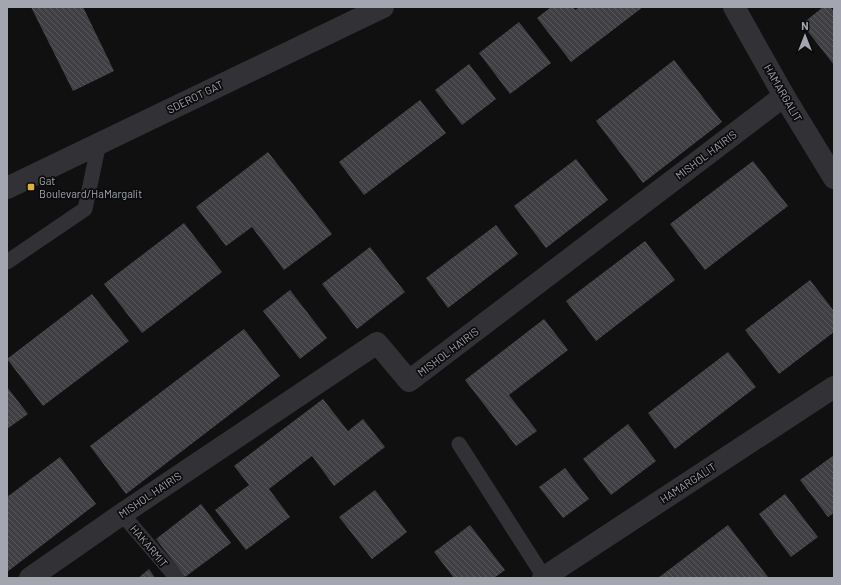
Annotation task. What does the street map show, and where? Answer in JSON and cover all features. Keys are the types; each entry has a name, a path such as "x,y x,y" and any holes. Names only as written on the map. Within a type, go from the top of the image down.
{"street":[{"name":"SDEROT GAT","path":"7,188 383,7"},
{"name":"HAMARGALIT","path":"734,7 784,96 834,178"},
{"name":"MISHOL HA'IRIS","path":"30,578 122,514 377,343 409,381 784,96"},
{"name":"HAMARGALIT","path":"544,577 834,387"}],"lane":[{"path":"7,262 85,209 99,143"},
{"path":"459,444 544,577"},
{"name":"HAKARMIT","path":"122,514 176,578"}],"building":[{"path":"31,7 83,7 114,71 73,91"},
{"path":"551,7 573,7 575,10 580,7 643,7 571,62 537,18"},
{"path":"823,7 830,7 834,12 834,65 802,24"},
{"path":"519,22 551,63 510,94 479,53"},
{"path":"674,60 722,122 643,183 596,121"},
{"path":"469,64 496,99 462,125 435,90"},
{"path":"420,100 446,133 364,195 339,162"},
{"path":"268,152 332,234 284,270 252,227 226,246 196,207"},
{"path":"576,159 608,200 546,248 514,206"},
{"path":"753,161 788,206 705,270 670,224"},
{"path":"184,223 222,272 142,333 104,284"},
{"path":"496,225 518,254 448,308 426,278"},
{"path":"645,241 675,280 596,341 566,301"},
{"path":"370,247 405,292 357,329 322,284"},
{"path":"810,280 834,311 834,332 779,374 745,330"},
{"path":"290,290 327,338 300,359 263,311"},
{"path":"92,294 129,341 43,406 7,359"},
{"path":"544,319 568,350 509,395 537,431 516,446 465,380"},
{"path":"244,329 280,376 126,494 90,446"},
{"path":"728,352 756,387 675,449 648,413"},
{"path":"7,387 28,414 7,429"},
{"path":"323,399 348,431 363,419 385,447 334,486 312,456 269,489 290,517 246,550 215,510 249,485 234,466"},
{"path":"628,424 656,461 611,495 583,459"},
{"path":"834,455 834,513 828,517 800,480"},
{"path":"60,457 96,504 7,572 7,497"},
{"path":"565,468 589,499 563,518 539,487"},
{"path":"375,490 407,532 372,559 339,517"},
{"path":"785,494 818,537 791,557 759,514"},
{"path":"201,504 231,543 185,577 156,539"},
{"path":"470,525 505,570 494,578 454,578 434,552"},
{"path":"728,525 768,577 767,578 658,578"},
{"path":"149,569 155,578 138,578"}],"place":[{"name":"Gat Boulevard/HaMargalit","path":"31,187"}]}
